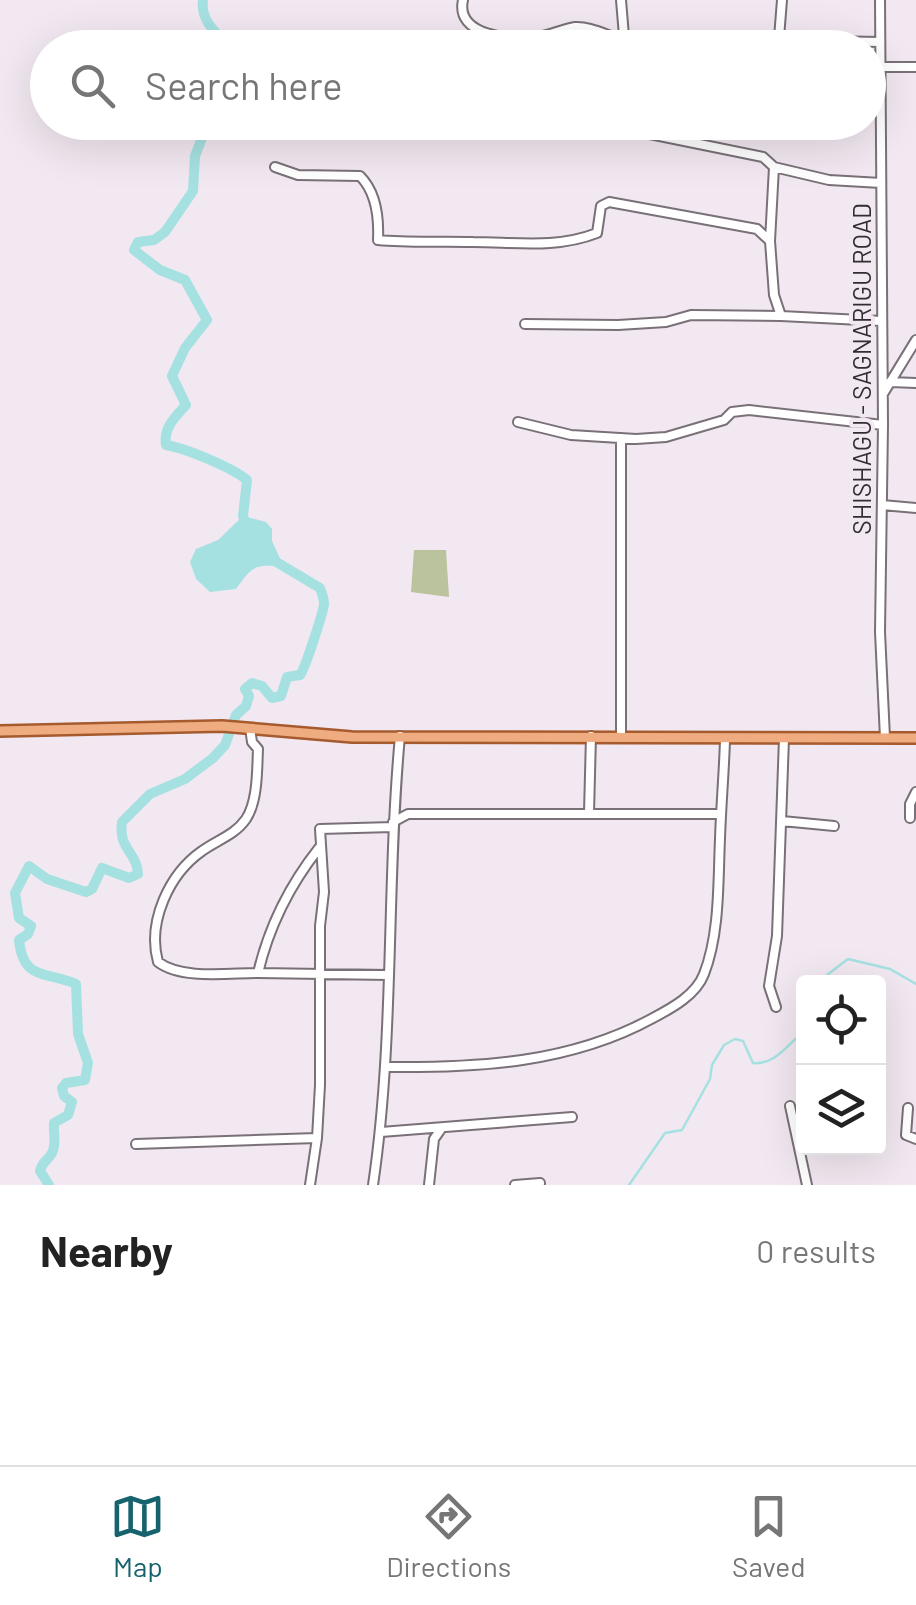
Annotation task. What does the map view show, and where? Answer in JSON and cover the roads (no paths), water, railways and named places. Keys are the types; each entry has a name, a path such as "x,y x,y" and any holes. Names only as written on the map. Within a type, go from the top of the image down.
{"main road":[{"path":"0,731 222,726 316,736 916,738"}],"street":[{"path":"463,0 461,16 480,30"},
{"path":"622,0 624,30"},
{"path":"780,30 782,0"},
{"name":"SHISHAGU - SAGNARIGU ROAD","path":"880,0 880,30"},
{"path":"564,30 578,26 596,30"},
{"path":"886,67 916,68"},
{"path":"678,140 763,158 774,167 829,180 881,183"},
{"name":"SHISHAGU - SAGNARIGU ROAD","path":"881,140 880,632 884,738"},
{"path":"276,167 298,175 360,176 369,185 378,240 420,244 555,244 597,233 601,206 610,202 730,222 757,229 770,241"},
{"path":"774,167 770,241 774,295 781,316"},
{"path":"525,324 618,325 666,322 691,315 881,321"},
{"path":"882,394 916,340"},
{"path":"890,382 916,383"},
{"path":"518,422 571,434 621,438 666,437 724,420 732,412 749,410 883,425"},
{"path":"621,438 621,736"},
{"path":"882,505 916,508"},
{"path":"244,728 258,749 251,811 232,834 206,848 175,878 156,927 156,954 162,967 389,975"},
{"path":"373,1185 387,1067 393,825 400,736"},
{"path":"589,813 591,736"},
{"path":"776,1007 769,986 777,936 784,738"},
{"path":"387,1067 456,1066 562,1054 604,1042 696,989 704,976 711,944 726,740"},
{"path":"910,818 910,804 916,792"},
{"path":"395,807 408,814 720,814"},
{"path":"310,1185 317,1138 324,892 320,828 393,825 408,814"},
{"path":"782,821 834,826"},
{"path":"258,973 265,943 286,895 320,848"},
{"path":"790,1106 807,1185"},
{"path":"908,1108 906,1135 916,1139"},
{"path":"381,1132 572,1117"},
{"path":"429,1185 434,1139 441,1129"},
{"path":"423,1131 434,1139"},
{"path":"136,1144 317,1138"},
{"path":"518,1185 540,1183"}],"water":[{"path":"243,516 266,522 272,529 272,541 284,567 256,568 236,589 210,592 196,579 190,562 196,549 218,540"}],"waterway":[{"path":"203,0 207,21 214,30"},
{"path":"201,140 195,156 193,191 165,232 154,240 138,242 134,250 160,270 185,280 207,320 185,348 172,376 186,405 168,428 166,445 208,459 247,480 243,516 247,528"},
{"path":"49,1185 40,1171 53,1149 54,1123 68,1115 72,1102 64,1096 62,1088 66,1083 85,1080 88,1063 78,1034 76,984 31,969 25,962 19,940 31,926 19,918 15,893 29,866 47,879 86,892 92,889 102,868 129,878 138,874 125,845 122,822 150,794 185,779 213,758 225,745 236,715 246,706 249,696 245,689 252,683 262,686 272,698 281,696 287,677 300,675 317,629 323,598 320,588 273,560"},
{"path":"827,975 848,959 890,969 916,984"},
{"path":"629,1185 665,1133 682,1130 724,1045 735,1039 743,1041 753,1063 761,1063 796,1039"}]}
